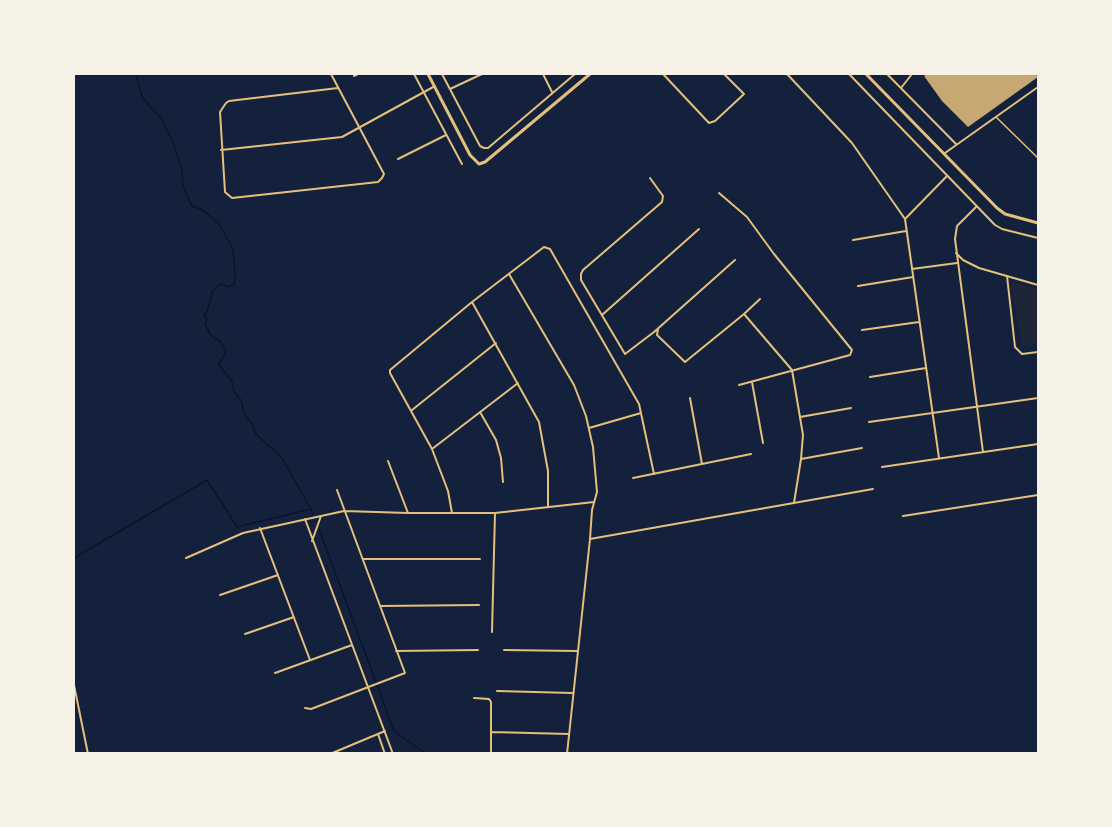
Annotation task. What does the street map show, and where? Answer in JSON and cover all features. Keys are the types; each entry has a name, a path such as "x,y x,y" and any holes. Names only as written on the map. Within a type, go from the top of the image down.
{"street":[{"path":"331,74 384,174 378,182 232,198 225,192 220,112 223,106 230,101 338,88"},
{"path":"354,76 358,74"},
{"path":"414,74 462,164"},
{"path":"428,74 470,155 479,164 485,162 590,74"},
{"path":"442,74 480,146 488,148 573,75"},
{"path":"450,90 482,74"},
{"path":"543,74 552,92"},
{"path":"663,74 709,123 715,121 744,94 724,74"},
{"path":"787,74 852,143 905,219 939,459"},
{"path":"849,74 995,225 1002,229 1038,238"},
{"path":"866,74 1005,214 1038,223"},
{"path":"889,74 956,144"},
{"path":"901,89 912,74"},
{"path":"221,150 342,137 435,86"},
{"path":"945,153 1038,87"},
{"path":"398,159 446,135"},
{"path":"905,219 947,176"},
{"path":"650,178 663,196 662,202 581,274 581,280 625,354 658,329 735,260"},
{"path":"719,192 747,217 852,350 850,355 739,385"},
{"path":"976,207 957,226 955,232 983,452"},
{"path":"602,315 699,229"},
{"path":"853,240 907,231"},
{"path":"452,513 448,491 432,449 390,370 472,302 544,247 550,249 639,404 654,474"},
{"path":"956,253 970,265 1038,285"},
{"path":"912,269 958,263"},
{"path":"509,274 574,385 590,428 594,447 597,495 594,502 567,753"},
{"path":"1007,276 1015,347 1022,354 1038,352"},
{"path":"858,286 913,277"},
{"path":"658,329 657,335 685,362 760,299"},
{"path":"472,302 540,422 548,471 548,507"},
{"path":"744,314 792,370 802,435 794,504"},
{"path":"862,330 920,322"},
{"path":"412,410 496,343"},
{"path":"870,376 926,368"},
{"path":"752,382 763,442"},
{"path":"432,449 518,383"},
{"path":"690,398 702,464"},
{"path":"869,422 1038,398"},
{"path":"800,417 850,408"},
{"path":"480,412 496,440 501,458 503,482"},
{"path":"590,428 641,413"},
{"path":"882,467 1038,444"},
{"path":"801,459 862,448"},
{"path":"633,478 751,454"},
{"path":"388,461 408,513"},
{"path":"590,539 873,489"},
{"path":"305,708 311,709 405,673 337,490"},
{"path":"903,516 1038,495"},
{"path":"186,558 235,536 260,528 344,511 495,513 594,502"},
{"path":"492,632 495,513"},
{"path":"312,541 321,516"},
{"path":"305,519 393,753"},
{"path":"260,528 310,660"},
{"path":"363,560 480,559"},
{"path":"220,596 278,575"},
{"path":"380,606 479,605"},
{"path":"245,634 294,617"},
{"path":"275,673 352,645"},
{"path":"396,651 478,650"},
{"path":"504,650 577,651"},
{"path":"74,686 88,753"},
{"path":"497,691 573,693"},
{"path":"474,699 490,700 491,753"},
{"path":"330,753 385,731"},
{"path":"491,732 569,734"},
{"path":"378,734 385,753"}],"lane":[{"path":"996,117 1038,158"}],"shaded area":[{"path":"1010,281 1038,289 1038,343 1022,346"}],"building":[{"path":"927,74 1035,74 1038,77 968,127 942,101 924,76"}],"waterway":[{"path":"136,74 142,97 162,120 174,145 182,170 183,186 192,206 203,210 219,224 233,249 234,285 228,287 221,284 213,290 207,312 204,314 207,319 205,324 211,336 220,341 226,351 219,365 232,382 234,392 241,400 244,414 256,434 282,458 311,509"},
{"path":"74,558 207,480 237,527 311,509 313,514"},
{"path":"319,529 394,731 426,754"}]}
